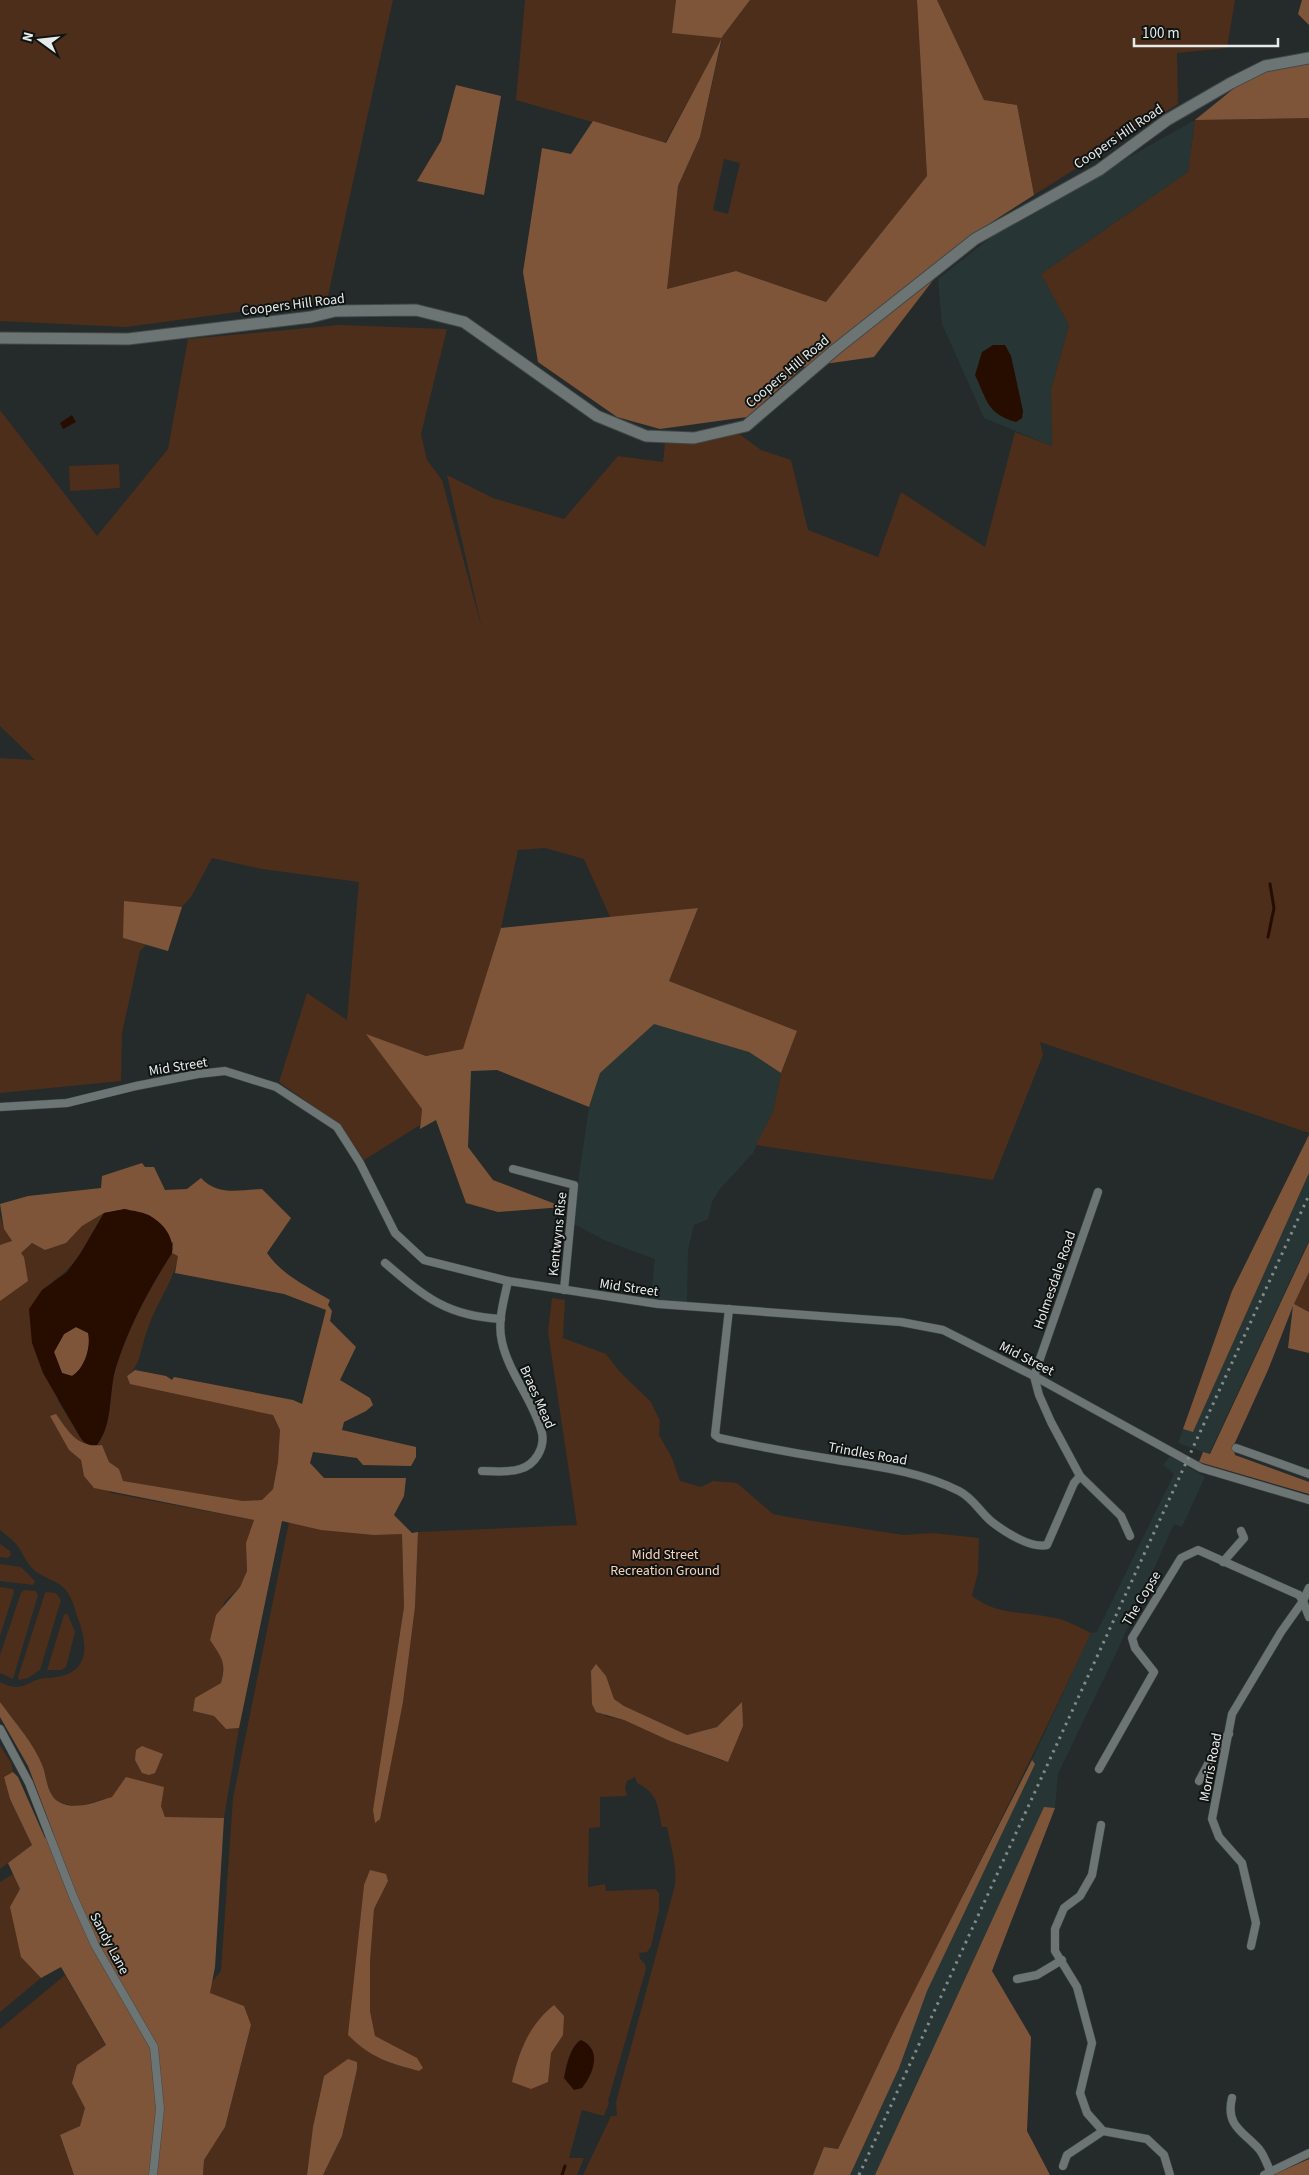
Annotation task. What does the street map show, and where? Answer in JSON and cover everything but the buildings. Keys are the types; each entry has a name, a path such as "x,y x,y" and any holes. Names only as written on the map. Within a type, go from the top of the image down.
{"street":[{"name":"Coopers Hill Road","path":"0,338 128,340 311,316 335,311 416,310 464,322 597,416 646,436 694,438 746,426 836,349 975,240 1099,170 1167,120 1265,66 1309,58"},
{"name":"Mid Street","path":"0,1107 67,1103 136,1086 198,1074 225,1071 276,1087 336,1127 360,1163 395,1233 424,1260 508,1281 658,1304 901,1322 943,1330 1034,1376 1201,1468 1309,1500"},
{"name":"Kentwyns Rise","path":"512,1169 574,1185 564,1290"},
{"name":"Holmesdale Road","path":"1034,1376 1098,1192"},
{"path":"385,1263 420,1292 443,1307 473,1316 501,1319"},
{"name":"Braes Mead","path":"482,1471 509,1471 528,1466 540,1452 543,1439 539,1424 505,1353 500,1334 508,1281"},
{"name":"Trindles Road","path":"729,1309 715,1435 719,1438 898,1470 932,1480 960,1492 973,1501 991,1521 1007,1532 1039,1547 1046,1545 1074,1483 1080,1476"},
{"path":"1034,1376 1039,1395 1051,1422 1080,1476 1121,1516 1130,1536"},
{"path":"1236,1448 1309,1474"},
{"path":"1241,1531 1244,1538 1223,1562 1298,1595 1303,1601 1309,1616"},
{"name":"The Copse","path":"1099,1768 1154,1672 1135,1648 1132,1638 1170,1574 1181,1558 1198,1550 1223,1562"},
{"name":"Morris Road","path":"1251,1946 1256,1923 1242,1863 1219,1837 1212,1819 1230,1734 1232,1714 1281,1632 1303,1601 1309,1588"},
{"name":"Sandy Lane","path":"0,1729 29,1783 72,1896 95,1945 154,2048 160,2109 153,2175"},
{"path":"1199,1781 1219,1743 1230,1734"},
{"path":"1101,1824 1092,1875 1080,1896 1064,1908 1055,1929 1056,1951 1078,1987 1092,2043 1080,2093 1087,2113 1103,2130 1147,2139 1164,2154 1170,2175"},
{"path":"1017,1979 1037,1975 1062,1960"},
{"path":"1232,2098 1229,2108 1233,2122 1244,2136 1260,2150 1267,2173 1309,2153"},
{"path":"1063,2166 1067,2155 1103,2130"}],"shaded area":[{"path":"676,0 750,0 722,38 672,33"},
{"path":"917,0 937,0 984,100 1017,105 1034,195 964,240 874,357 803,367 747,417 660,429 617,417 538,362 523,272 542,148 571,154 593,121 666,143 722,39 700,137 678,186 667,289 736,271 826,302 927,176"},
{"path":"1302,0 1309,0 1309,25 1298,14"},
{"path":"1309,54 1309,118 1195,120 1264,64"},
{"path":"456,85 501,96 484,195 417,181 441,141"},
{"path":"1195,120 1188,172 1041,274 1069,325 1051,390 1052,446 984,418 942,324 938,279 1003,228"},
{"path":"993,345 1005,345 1011,356 1023,411 1022,418 1016,422 1006,419 993,410 975,375 982,352"},
{"path":"72,415 76,422 63,429 60,423"},
{"path":"124,901 182,907 168,951 123,938"},
{"path":"698,908 669,981 797,1031 781,1073 749,1052 654,1024 600,1073 589,1107 497,1070 471,1071 468,1147 493,1180 563,1207 498,1212 466,1203 436,1120 420,1129 422,1109 366,1034 426,1056 463,1049 501,928"},
{"path":"619,1013 749,1052 781,1073 773,1112 753,1153 719,1190 712,1202 708,1219 694,1225 688,1250 687,1306 650,1303 655,1259 606,1241 572,1223 589,1107"},
{"path":"1309,1135 1309,1173 1193,1432 1183,1429 1232,1291"},
{"path":"142,1163 145,1167 154,1167 165,1190 187,1189 201,1178 207,1184 222,1190 262,1189 291,1218 267,1253 288,1274 330,1300 328,1305 332,1311 330,1321 356,1347 340,1380 370,1398 373,1405 366,1411 344,1422 342,1430 416,1447 416,1457 411,1466 363,1465 357,1458 313,1452 310,1463 324,1478 406,1478 404,1496 394,1515 412,1533 418,1532 415,1607 403,1702 380,1819 375,1823 373,1810 404,1607 402,1534 374,1535 321,1530 282,1521 239,1728 226,1729 214,1716 193,1711 195,1698 221,1683 223,1676 222,1660 210,1640 216,1615 240,1587 247,1571 246,1543 254,1520 94,1488 84,1476 81,1460 69,1450 50,1416 56,1414 70,1433 80,1441 86,1444 102,1445 109,1462 119,1469 123,1481 243,1501 262,1500 273,1489 278,1462 280,1430 273,1415 130,1384 127,1376 135,1370 166,1376 172,1380 174,1377 293,1400 302,1404 326,1310 284,1294 175,1273 178,1256 172,1253 173,1243 125,1209 104,1213 82,1226 66,1243 45,1250 32,1243 21,1253 24,1257 28,1281 0,1301 0,1245 12,1241 4,1229 0,1204 28,1196 101,1188 102,1176"},
{"path":"1309,1173 1309,1240 1209,1454 1178,1443 1183,1429 1193,1431"},
{"path":"125,1209 149,1215 157,1220 168,1232 172,1242 172,1253 155,1280 133,1322 116,1367 106,1427 97,1445 92,1445 85,1443 80,1437 43,1373 32,1343 29,1309 42,1290 67,1272 104,1213","holes":["76,1327 88,1333 89,1345 84,1363 72,1376 62,1373 54,1352 64,1334"]},
{"path":"1309,1242 1309,1272 1294,1304 1309,1312 1309,1353 1288,1348 1293,1306 1268,1370 1233,1447 1235,1455 1309,1482 1309,1494 1199,1462 1203,1452 1210,1454"},
{"path":"76,1327 89,1333 89,1345 84,1363 72,1376 62,1373 54,1352 64,1334"},
{"path":"1170,1456 1205,1477 1182,1527 1174,1524 1118,1649 1058,1774 1055,1808 908,2175 824,2175 1032,1760 1091,1633 1097,1632 1174,1474 1163,1465"},
{"path":"596,1664 606,1676 614,1699 624,1706 687,1735 717,1727 742,1702 743,1726 728,1762 670,1741 624,1720 596,1712 592,1704 591,1671"},
{"path":"0,1702 35,1750 43,1767 50,1791 59,1802 65,1805 79,1806 112,1797 126,1777 164,1787 161,1806 165,1817 224,1818 215,1967 210,1993 244,2006 251,2025 225,2127 204,2160 203,2175 74,2175 60,2135 80,2126 85,2108 72,2083 77,2065 106,2045 61,1967 41,1978 21,1957 10,1907 20,1889 8,1863 32,1845 10,1799 4,1777 13,1772 18,1777 45,1838 54,1835 28,1766 0,1717"},
{"path":"142,1746 163,1754 155,1773 149,1775 142,1773 135,1760 136,1750"},
{"path":"1032,1760 1035,1764 927,1991 899,2068 850,2175 813,2175 824,2147 838,2149 900,2019"},
{"path":"1044,1807 1055,1808 992,1971 1031,2037 1027,2131 1050,2175 875,2175"},
{"path":"370,1870 386,1874 388,1881 374,1909 370,1961 370,2011 375,2036 417,2058 423,2068 419,2071 381,2059 356,2043 348,2035 364,1885"},
{"path":"554,2005 564,2016 563,2035 551,2053 548,2082 531,2089 512,2082 526,2039 538,2021"},
{"path":"581,2040 588,2044 592,2050 594,2062 590,2076 582,2088 574,2090 564,2078 571,2052"},
{"path":"348,2059 357,2062 357,2069 342,2136 323,2175 307,2175 313,2127 324,2076"},
{"path":"1309,2159 1309,2175 1273,2175"}],"green space":[{"path":"0,0 393,0 327,300 126,327 0,321"},
{"path":"525,0 676,0 672,33 722,37 750,0 917,0 927,176 826,302 736,271 666,289 678,186 700,137 722,40 665,143 516,100","holes":["724,159 740,163 728,214 713,210"]},
{"path":"937,0 1235,0 1227,48 1177,53 1178,104 1034,195 1017,105 984,100"},
{"path":"1309,118 1309,1133 1040,1042 1043,1055 993,1180 756,1145 773,1112 781,1073 797,1031 669,981 698,908 611,919 584,859 545,848 518,850 501,928 464,1049 426,1056 370,1036 422,1109 420,1125 364,1160 340,1125 279,1082 307,993 347,1020 359,882 262,869 212,858 191,897 182,907 123,938 146,945 140,951 122,1033 121,1081 0,1093 0,758 35,760 0,726 0,410 97,536 168,449 188,339 339,325 447,329 421,434 427,460 442,480 482,629 447,475 493,498 564,519 618,456 663,462 665,443 690,444 738,433 761,450 791,460 808,530 878,557 901,492 985,547 1015,432 1052,446 1051,390 1069,325 1041,274 1188,172 1195,120"},
{"path":"119,464 120,488 70,491 69,466"},
{"path":"104,1213 76,1259 62,1275 53,1281 58,1401 84,1443 75,1440 56,1414 69,1450 81,1460 84,1476 111,1493 254,1520 246,1545 247,1571 240,1587 225,1601 210,1639 222,1660 223,1676 221,1683 196,1698 193,1711 214,1716 226,1729 239,1728 224,1818 165,1817 161,1806 112,1797 77,1807 59,1802 50,1794 43,1767 0,1702 0,1682 15,1687 71,1672 83,1659 84,1639 72,1601 66,1591 61,1585 34,1570 17,1545 0,1530 0,1301 21,1253 32,1243 45,1250 66,1243 82,1226"},
{"path":"0,1215 4,1229 12,1242 0,1245"},
{"path":"172,1253 179,1256 176,1266 150,1321 138,1361 132,1372 127,1376 273,1415 280,1430 278,1462 273,1489 262,1500 243,1501 122,1481 119,1469 109,1462 102,1445 97,1445 106,1427 116,1367 121,1352 140,1308"},
{"path":"1309,1272 1309,1312 1294,1304"},
{"name":"Midd Street Recreation Ground","path":"552,1298 565,1300 563,1338 606,1354 620,1372 651,1402 660,1421 659,1435 672,1458 680,1481 701,1487 713,1481 737,1483 773,1514 903,1535 933,1533 979,1538 978,1572 972,1596 992,1607 1060,1619 1091,1633 1029,1763 838,2149 824,2147 813,2175 583,2175 611,2116 617,2116 616,2102 675,1885 674,1863 667,1827 662,1827 658,1807 653,1796 637,1783 635,1777 627,1781 625,1787 627,1796 600,1797 600,1827 589,1828 588,1887 605,1884 606,1891 655,1889 659,1893 659,1910 651,1947 647,1952 639,1953 646,1969 604,2116 582,2110 569,2158 584,2158 577,2175 323,2175 342,2136 357,2069 356,2062 324,2076 313,2127 307,2175 203,2175 204,2160 225,2127 251,2025 244,2006 210,1994 212,1982 221,1971 233,1798 289,1522 345,1532 402,1534 404,1607 373,1810 375,1823 403,1702 415,1607 418,1532 577,1525 548,1332","holes":["606,1676 614,1699 624,1706 687,1735 717,1727 742,1702 723,1761 670,1741 624,1720 605,1716","388,1881 374,1909 370,1961 370,2011 375,2037 423,2068 419,2071 381,2059 365,2049 349,2035 364,1885"]},
{"path":"0,1544 10,1551 11,1555 8,1558 0,1557"},
{"path":"0,1564 21,1567 35,1581 33,1585 0,1581"},
{"path":"0,1587 13,1589 14,1592 0,1636"},
{"path":"24,1590 36,1591 38,1595 13,1679 0,1673 0,1655 21,1593"},
{"path":"45,1593 56,1593 61,1600 40,1670 28,1678 19,1680 18,1677"},
{"path":"67,1613 75,1632 66,1667 61,1670 47,1670 64,1615"},
{"path":"0,1745 11,1763 13,1772 4,1777 10,1799 32,1845 0,1869"},
{"path":"13,1874 20,1889 21,1957 41,1978 0,2012 0,1882"},
{"path":"65,1975 106,2046 77,2065 85,2108 80,2126 60,2136 74,2175 0,2175 0,2029"}],"waterway":[{"path":"1268,937 1274,908 1270,884"},
{"path":"562,2175 565,2166"}],"railway":[{"path":"859,2175 1309,1195"}]}
